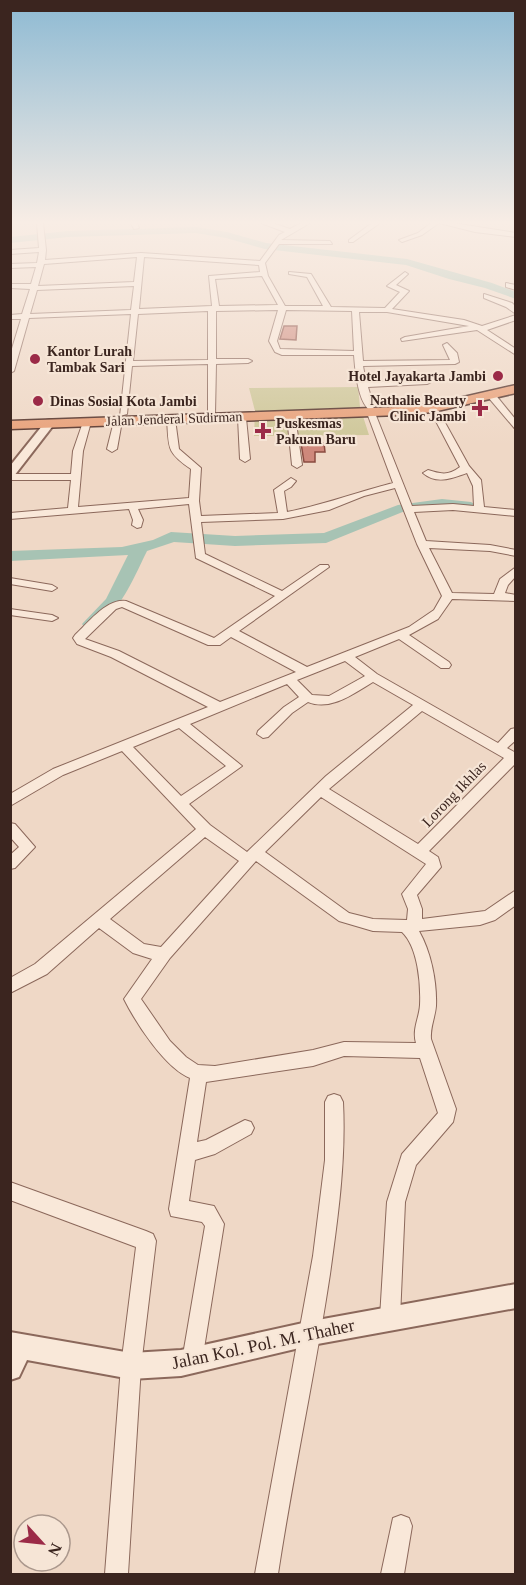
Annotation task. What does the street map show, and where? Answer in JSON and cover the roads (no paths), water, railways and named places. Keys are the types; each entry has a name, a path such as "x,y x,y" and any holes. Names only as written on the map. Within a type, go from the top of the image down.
{"highway":[{"name":"Jalan Jenderal Sudirman","path":"370,410 428,402 516,383"},
{"name":"Jalan Jenderal Sudirman","path":"10,417 171,419 433,408 516,389"},
{"name":"Jalan Jenderal Sudirman","path":"10,425 87,422 121,417 212,412 283,414"}],"street":[{"path":"10,371 14,341 30,297"},
{"path":"112,449 121,417 130,364 136,297"},
{"path":"212,412 213,297"},
{"path":"278,297 282,308 281,318 273,340 277,351 288,354 358,353"},
{"path":"322,297 328,308"},
{"path":"387,310 399,297"},
{"path":"490,297 509,305 516,312"},
{"path":"10,317 214,308 387,310 452,319 479,328 516,353"},
{"path":"356,308 362,385 422,544 448,596"},
{"path":"405,339 479,328 516,317"},
{"path":"359,364 455,362 453,353 447,345"},
{"path":"130,364 248,361"},
{"path":"362,385 427,382"},
{"path":"491,395 516,427"},
{"path":"433,408 465,468 473,471 476,477 479,508"},
{"path":"283,414 297,465"},
{"path":"242,417 245,459"},
{"path":"171,419 174,449 180,457 196,468 194,501 197,540 202,558 282,595"},
{"path":"73,512 78,451 87,422"},
{"path":"10,476 50,423"},
{"path":"428,474 450,477 465,468"},
{"path":"10,476 76,477"},
{"path":"283,516 279,490 291,481"},
{"path":"197,519 283,516 325,508 361,494 399,484"},
{"path":"10,516 133,508 194,501"},
{"path":"133,508 138,520 137,525"},
{"path":"410,509 479,508 516,513"},
{"path":"422,544 490,548 516,553"},
{"path":"217,706 115,654 79,639 119,603 212,642 231,632 324,567"},
{"path":"500,597 499,591 502,584 516,570"},
{"path":"10,581 52,588"},
{"path":"448,596 516,598"},
{"path":"10,801 48,776 400,634 433,618 441,610 448,596"},
{"path":"10,612 52,618"},
{"path":"231,632 304,671"},
{"path":"400,634 445,665"},
{"path":"346,655 373,676 420,706 514,758"},
{"path":"288,678 307,697 318,701 326,700 373,676"},
{"path":"263,734 288,710 307,697"},
{"path":"420,706 393,726 320,790 252,857 165,952 132,999 172,1053 188,1070 199,1074 215,1074 313,1058 344,1049 428,1051"},
{"path":"179,804 235,765 180,722"},
{"path":"498,750 516,732"},
{"path":"124,746 205,829 351,921 364,924 410,926 480,919 490,916 516,896"},
{"name":"Lorong Ikhlas","path":"419,852 514,758"},
{"path":"320,790 435,864 409,894 415,909 410,926 426,976 428,1004 422,1026 447,1109 447,1116 408,1160 399,1184 390,1318"},
{"path":"10,828 28,847 10,864"},
{"path":"10,986 40,969 205,829"},
{"path":"99,919 141,950 156,955 165,952"},
{"path":"192,1361 215,1224 207,1213 178,1209 199,1074"},
{"path":"266,1575 274,1523 312,1334 334,1171 336,1134 334,1102"},
{"path":"186,1153 209,1148 245,1128"},
{"path":"10,1191 146,1241 131,1366 117,1575"},
{"name":"Jalan Kol. Pol. M. Thaher","path":"14,1353 131,1366 192,1361 390,1318 516,1296"},
{"path":"392,1575 401,1526"}],"waterway":[{"path":"415,506 442,504 471,507"},
{"path":"10,556 122,552 159,543 171,537 235,541 326,538 403,508"},
{"path":"91,624 113,601 140,548"}],"place":[{"name":"Kantor Lurah Tambak Sari","path":"35,359"},
{"name":"Hotel Jayakarta Jambi","path":"498,376"},
{"name":"Dinas Sosial Kota Jambi","path":"38,401"},
{"name":"Nathalie Beauty Clinic Jambi","path":"480,408"},
{"name":"Puskesmas Pakuan Baru","path":"263,431"}]}
